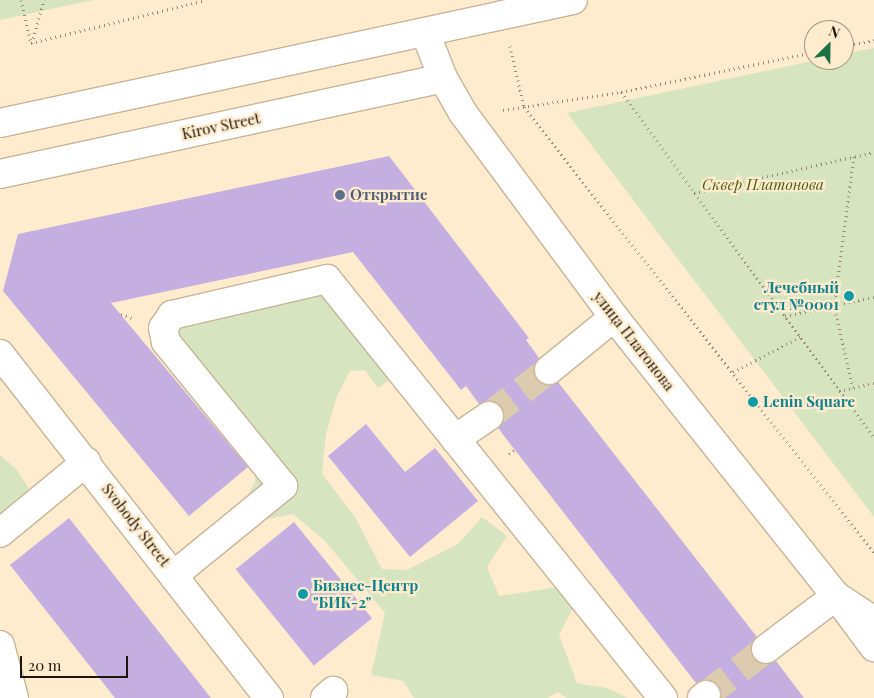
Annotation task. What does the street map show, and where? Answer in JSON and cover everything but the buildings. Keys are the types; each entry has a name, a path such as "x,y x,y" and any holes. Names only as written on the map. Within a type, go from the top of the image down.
{"main road":[{"path":"0,123 573,0"},
{"name":"улица Платонова","path":"425,32 443,78 463,113 614,317 836,596 874,647"},
{"name":"Kirov Street","path":"0,174 443,78"},
{"path":"174,574 283,486 166,342 163,328 172,315 328,279 663,698"},
{"path":"549,370 614,317"},
{"name":"Svobody Street","path":"0,354 174,574 269,698"},
{"path":"455,439 489,416"},
{"path":"0,533 86,462"},
{"path":"766,649 836,596 874,621"},
{"path":"0,645 14,698"}],"path":[{"path":"21,0 32,43"},
{"path":"32,43 44,0"},
{"path":"32,43 205,0"},
{"path":"854,44 874,40"},
{"path":"524,107 621,92 804,54"},
{"path":"519,84 524,107 874,553"},
{"path":"621,92 874,438"},
{"path":"694,194 874,152"},
{"path":"853,388 834,306 854,156"},
{"path":"785,316 874,297"},
{"path":"733,372 800,337"},
{"path":"839,391 874,383"}],"green space":[{"path":"0,0 93,0 0,20"},
{"name":"Сквер Платонова","path":"874,48 874,517 567,113 804,63 804,70 854,70 854,52"},
{"path":"325,287 397,375 378,388 365,370 350,371 337,396 326,434 322,474 355,517 382,569 407,570 458,544 482,517 507,536 487,567 499,596 558,587 574,606 559,635 577,683 607,688 628,698 567,698 558,692 547,698 414,698 403,681 371,675 385,613 325,541 293,514 263,520 242,506 255,482 256,445 175,340 181,327"},
{"path":"0,455 16,469 30,490 0,516"}],"tunnel":[{"path":"489,416 549,370"},
{"path":"706,695 766,649"}],"place":[{"name":"Открытие","path":"340,195"},
{"name":"Лечебный стул №0001","path":"849,296"},
{"name":"Lenin Square","path":"753,402"},
{"name":"Бизнес-Центр \"БИК-2\"","path":"303,594"}]}
